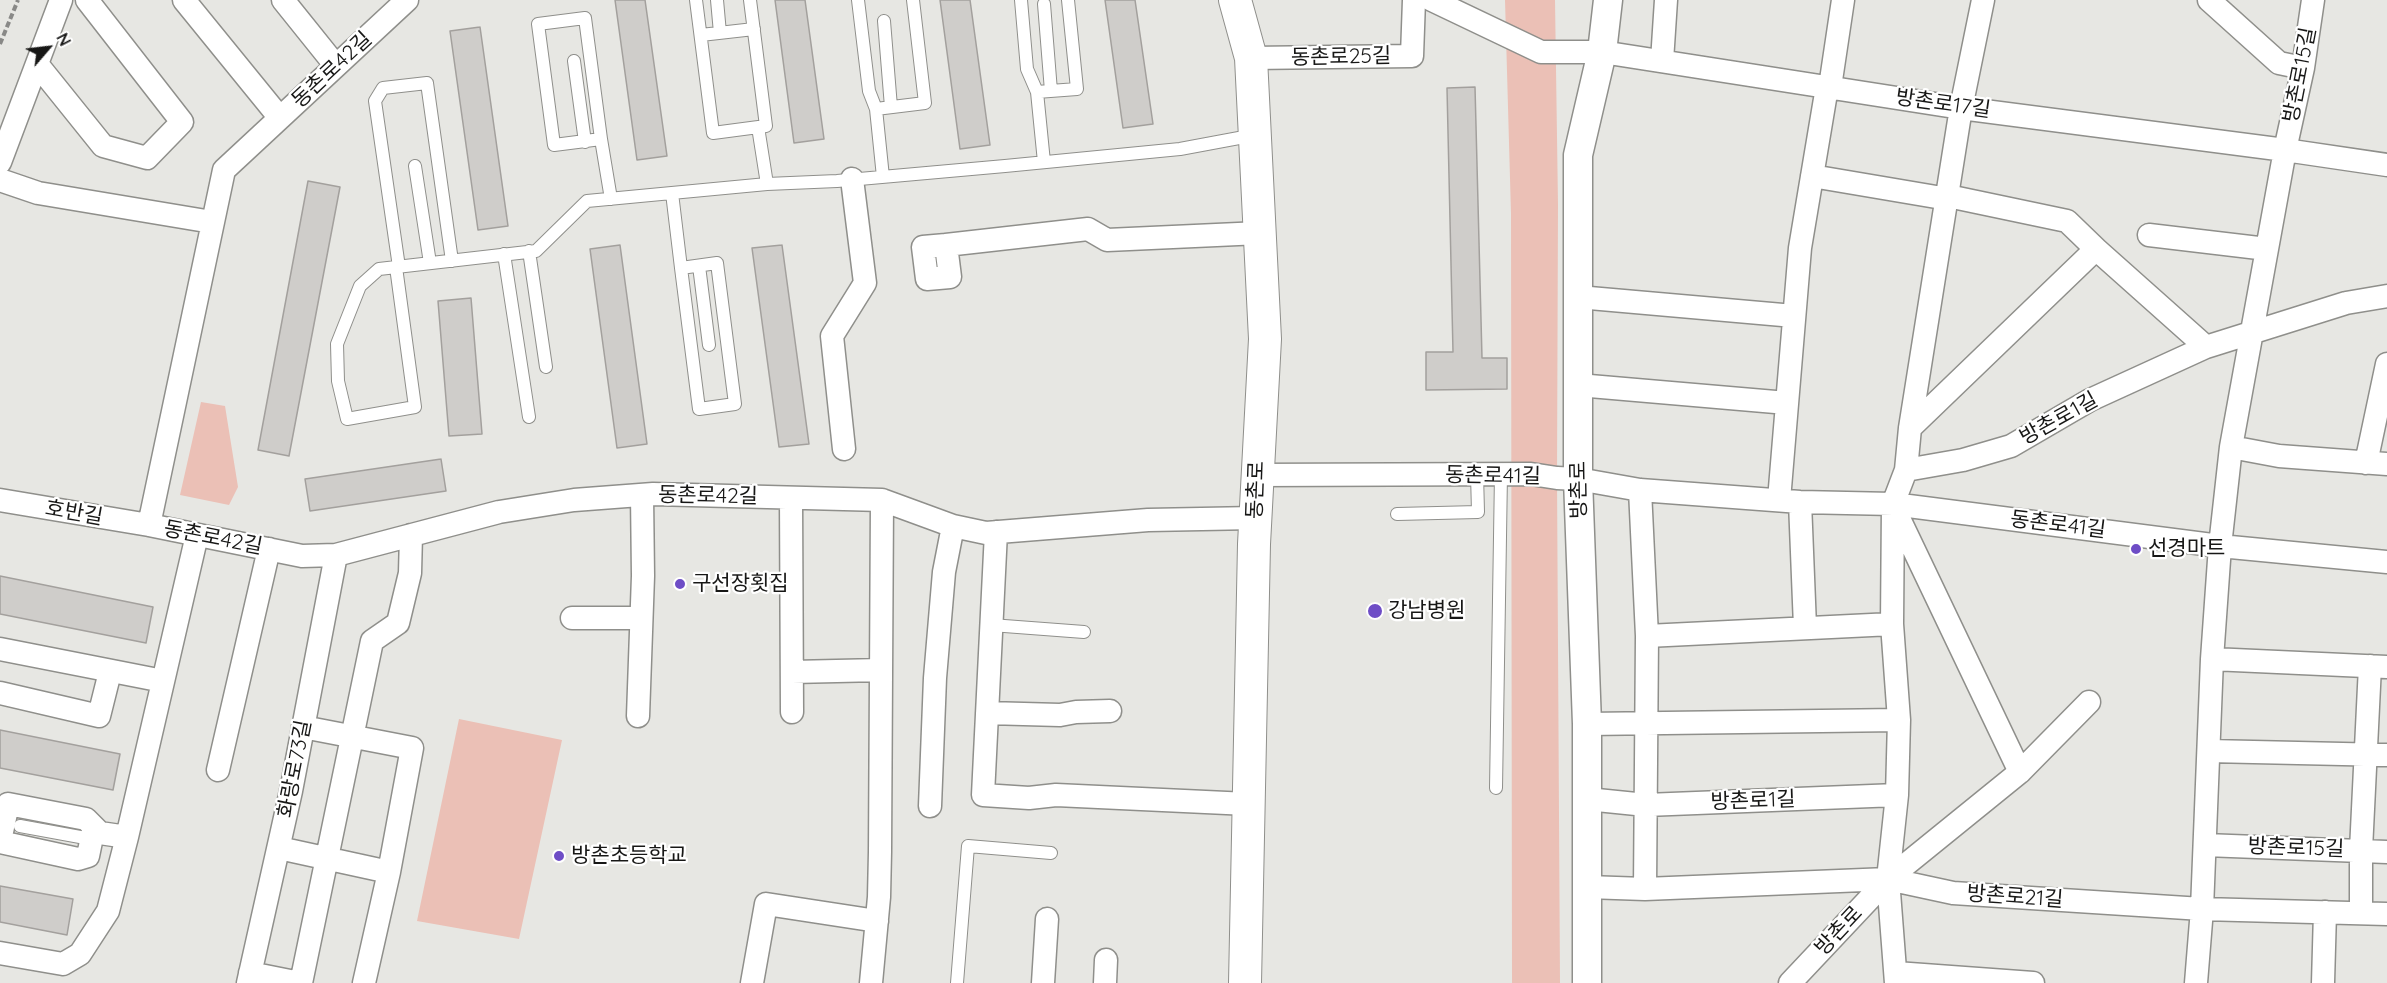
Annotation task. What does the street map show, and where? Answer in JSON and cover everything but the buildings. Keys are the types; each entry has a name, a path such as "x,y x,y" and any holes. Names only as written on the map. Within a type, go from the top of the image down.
{"main road":[{"name":"동촌로","path":"1235,0 1251,58 1265,339 1256,475 1245,983"}],"street":[{"path":"0,162 61,0"},
{"path":"37,64 103,146 147,158 182,123 87,0"},
{"path":"184,0 280,118"},
{"path":"283,0 336,66"},
{"name":"동촌로42길","path":"407,0 224,170 149,525 302,556 336,555 499,512 574,500 642,495 882,500 952,526 986,532 1148,520 1255,518"},
{"name":"동촌로25길","path":"1251,58 1412,56 1414,0"},
{"path":"1432,0 1541,52 1602,52"},
{"name":"방촌로","path":"1587,983 1587,724 1578,479 1578,155 1602,52 1608,0"},
{"path":"1662,61 1666,0"},
{"path":"1805,627 1789,501 1786,403 1800,248 1843,0"},
{"path":"1983,0 1961,108 1910,428 1906,470 1893,504 1892,624 1899,720 1897,795 1888,879 1896,978 2033,983"},
{"path":"2209,0 2279,63 2303,68"},
{"name":"방촌로15길","path":"2196,983 2202,909 2212,659 2220,546 2231,447 2285,150 2303,68 2313,0"},
{"name":"방촌로17길","path":"1602,52 1961,108 2285,150"},
{"name":"방촌로15길","path":"2285,150 2387,165"},
{"path":"1812,176 1948,198 2067,221 2206,347"},
{"path":"844,449 832,336 865,283 852,179"},
{"path":"0,180 38,193 212,222"},
{"path":"946,245 1088,230 1107,240 1260,233"},
{"path":"2149,235 2267,249"},
{"path":"1910,428 2096,249"},
{"path":"2251,333 2346,303 2387,296"},
{"path":"1578,297 1794,316"},
{"name":"방촌로1길","path":"1906,470 1963,460 2011,446 2090,399 2206,347 2251,333"},
{"path":"2231,447 2279,456 2376,464 2387,364"},
{"path":"1578,385 1786,403"},
{"name":"동촌로41길","path":"1256,475 1531,474 1640,489 1789,501 1893,504 2220,546 2387,562"},
{"path":"1640,489 1647,636 1645,889"},
{"path":"638,716 642,495"},
{"path":"791,498 792,712"},
{"name":"호반길","path":"0,500 149,525"},
{"path":"870,983 877,921 880,852 882,500"},
{"path":"1893,504 2020,772"},
{"path":"930,806 936,666 944,572 952,526"},
{"path":"996,532 983,795 1029,798 1056,795 1248,804"},
{"path":"0,953 63,964 81,954 108,911 197,535"},
{"path":"249,978 301,983 372,641 398,623 410,573 411,535"},
{"path":"218,771 269,549"},
{"name":"화랑로73길","path":"249,978 279,848 336,555"},
{"path":"572,618 641,618"},
{"path":"1647,636 1892,624"},
{"path":"0,649 163,681"},
{"path":"2212,659 2379,666 2377,754 2361,850 2361,913"},
{"path":"792,672 881,670"},
{"path":"0,693 99,717 111,672"},
{"path":"1888,879 2020,772 2089,702"},
{"path":"987,712 1060,715 1110,711"},
{"path":"1587,724 1899,720"},
{"path":"303,727 412,748 389,872 364,983"},
{"path":"2209,751 2377,754"},
{"name":"방촌로1길","path":"1587,800 1646,805 1897,795"},
{"path":"8,804 86,819 93,833 88,856 78,859 0,842 8,804"},
{"path":"93,833 127,837"},
{"name":"방촌로15길","path":"2205,845 2387,852"},
{"path":"279,848 389,872"},
{"name":"방촌로","path":"1790,983 1888,879"},
{"name":"방촌로21길","path":"1587,887 1645,889 1888,879 1953,894 2202,909 2387,914"},
{"path":"752,983 766,904 877,921"},
{"path":"2323,983 2325,912"},
{"path":"1043,983 1047,919"},
{"path":"1105,983 1106,960"}],"lane":[{"path":"696,0 713,132 766,126 750,0"},
{"path":"717,0 720,33"},
{"path":"858,0 869,91 876,109 883,177"},
{"path":"876,109 925,103 914,0"},
{"path":"1021,0 1028,69 1038,92 1044,162"},
{"path":"1038,92 1077,89 1068,0"},
{"path":"1044,4 1051,91"},
{"path":"601,140 554,145 538,24 585,18 611,199"},
{"path":"885,21 891,107"},
{"path":"701,35 754,29"},
{"path":"574,61 585,142"},
{"path":"452,261 427,83 383,88 375,101 397,267 416,407 347,419 338,381 337,344 360,286 379,269 397,267 430,263 452,261 529,251 536,251 587,201 1044,162 1180,148 1256,135"},
{"path":"758,127 767,184"},
{"path":"416,166 430,263"},
{"path":"672,193 681,268 699,409 735,404 717,263 681,268"},
{"path":"529,251 546,367"},
{"path":"504,254 528,417"},
{"path":"699,266 709,345"},
{"path":"1398,514 1478,512 1477,474"},
{"path":"1496,788 1501,474"},
{"path":"991,625 1084,632"},
{"path":"20,826 93,833"},
{"path":"957,983 968,846 1051,853"}],"path":[{"path":"0,44 18,0"}],"shaded area":[{"path":"1505,0 1555,0 1558,205 1560,983 1512,983 1511,214"},
{"path":"201,402 225,406 238,487 229,505 180,495"},
{"path":"459,719 562,740 519,939 417,921"}],"place":[{"name":"선경마트","path":"2136,549"},
{"name":"구선장횟집","path":"680,584"},
{"name":"강남병원","path":"1375,611"},
{"name":"방촌초등학교","path":"559,856"}]}
